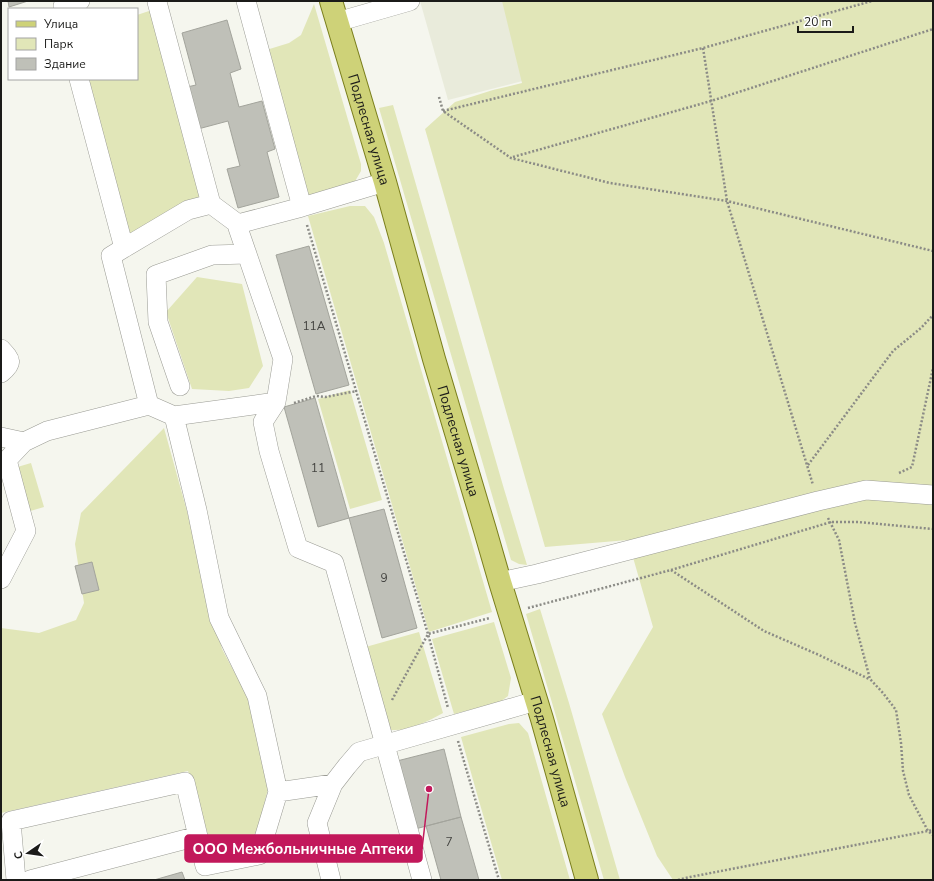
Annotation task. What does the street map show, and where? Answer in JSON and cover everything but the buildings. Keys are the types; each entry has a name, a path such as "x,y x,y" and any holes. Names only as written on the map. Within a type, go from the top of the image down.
{"main road":[{"name":"Подлесная улица","path":"331,1 385,182 434,359 536,701 587,880"}],"street":[{"path":"246,1 302,207"},
{"path":"337,22 410,1"},
{"path":"157,2 211,204 238,224 238,228 283,359 285,402"},
{"path":"79,80 124,248"},
{"path":"238,224 302,207 385,182"},
{"path":"149,405 110,256 188,210 211,204"},
{"path":"180,386 158,322 156,275 212,255 247,254"},
{"path":"1,349 10,361 8,368 1,373"},
{"path":"1,579 26,531 8,460 24,442 47,431 149,405 174,416 285,402"},
{"path":"285,402 263,422 269,451 298,548 334,563 422,880"},
{"path":"16,880 11,821 185,782 205,866 259,856 278,792 257,696 219,618 197,510 174,416"},
{"path":"1,437 24,442"},
{"path":"500,582 537,574 818,501 866,490 933,495"},
{"path":"331,880 317,823 333,784 346,766 359,752 536,701"},
{"path":"278,792 333,784"},
{"path":"30,880 198,836"}],"path":[{"path":"442,111 703,48 872,1"},
{"path":"511,158 711,101 933,29"},
{"path":"703,48 728,201 818,501 831,522 839,540 855,623 870,680"},
{"path":"439,97 442,111 511,158 610,183 728,201 933,251"},
{"path":"302,207 499,880"},
{"path":"807,466 893,351 921,328 933,315"},
{"path":"899,473 912,467 933,368"},
{"path":"285,402 316,396 325,397 357,391"},
{"path":"379,723 428,634 671,570 831,522 858,522 933,529"},
{"path":"671,570 764,632 819,655 870,680 883,693 896,710 903,770 909,795 928,832 933,835"},
{"path":"678,880 933,830"}],"shaded area":[{"path":"420,1 836,1 448,100"}],"green space":[{"path":"502,1 933,1 933,880 673,880 657,856 625,777 602,714 653,627 628,540 545,547 425,129 455,102 522,83"},
{"path":"314,4 361,164 361,171 354,183 302,199 263,51 289,43 301,35"},
{"path":"152,10 201,197 128,238 86,80 138,80 138,15"},
{"path":"393,105 527,565 519,564 511,560 379,108"},
{"path":"350,206 365,206 374,217 384,243 492,612 429,632 308,216"},
{"path":"197,277 242,284 263,366 249,388 229,391 192,389 166,312"},
{"path":"350,390 382,500 350,509 318,399"},
{"path":"164,428 222,649 254,709 268,789 253,848 215,857 188,771 1,813 1,628 39,633 76,620 84,603 75,544 81,513"},
{"path":"31,463 44,507 27,512 14,468"},
{"path":"540,609 620,880 604,880 526,614"},
{"path":"494,622 511,678 508,696 500,702 454,714 432,639"},
{"path":"419,632 443,713 412,727 391,730 383,727 362,648"},
{"path":"519,723 528,733 570,880 502,880 461,737 509,724"}],"place":[{"name":"ООО Межбольничные Аптеки","path":"429,789"}]}
